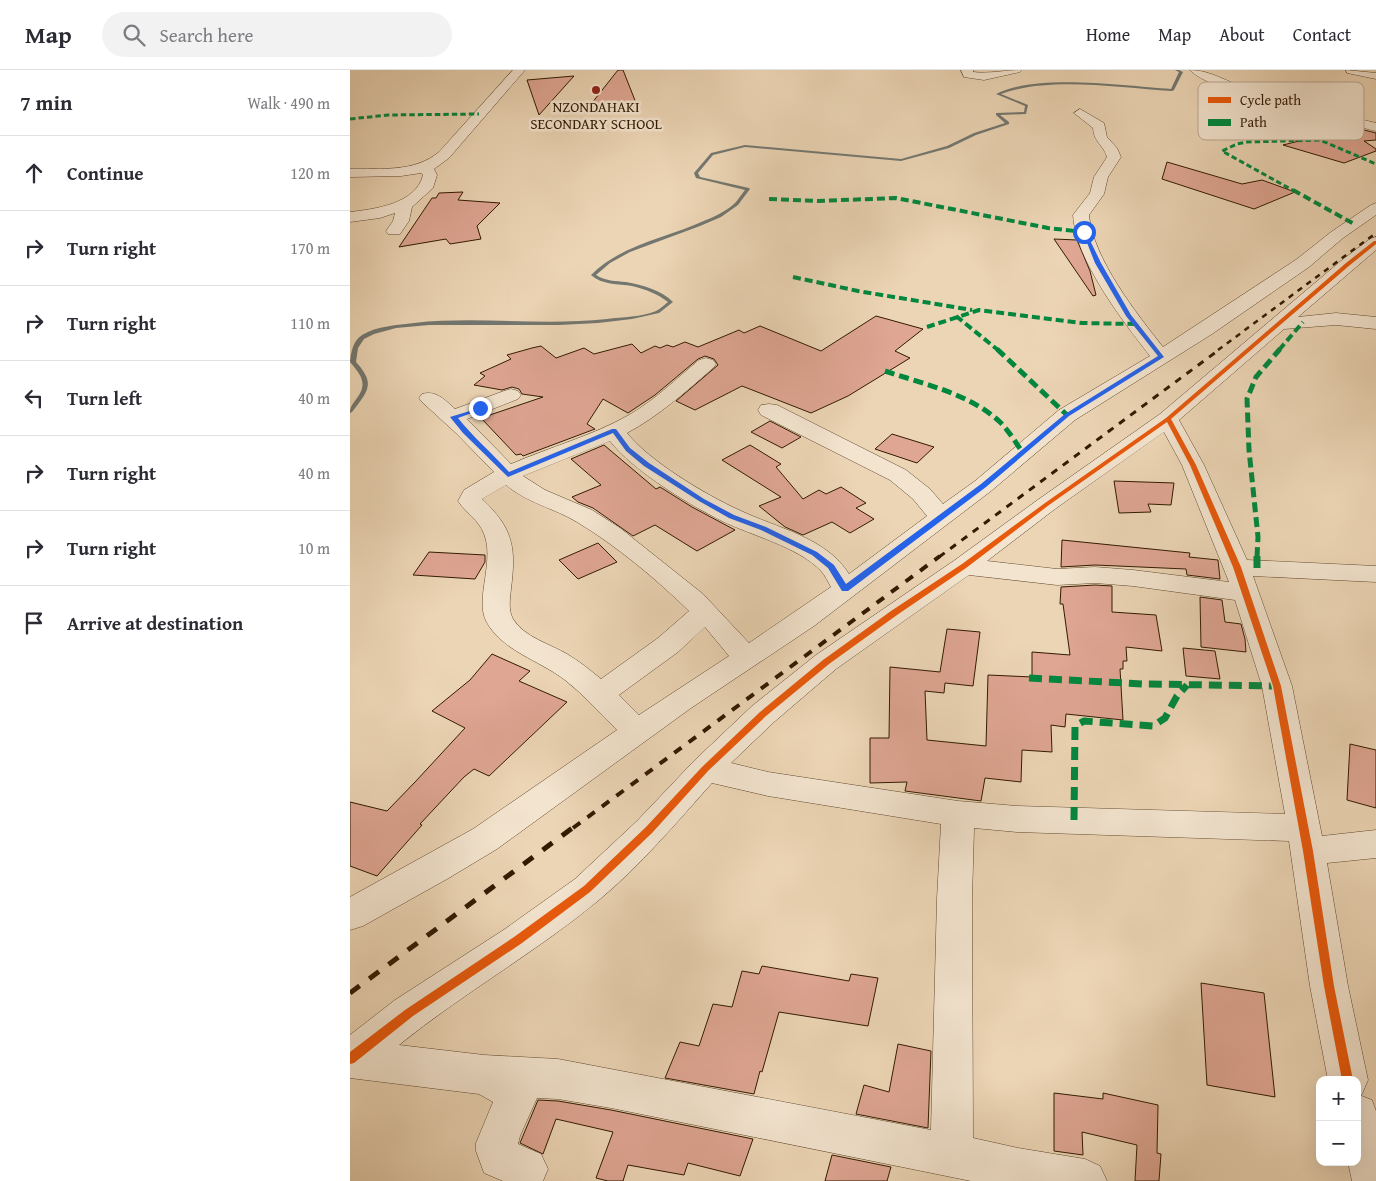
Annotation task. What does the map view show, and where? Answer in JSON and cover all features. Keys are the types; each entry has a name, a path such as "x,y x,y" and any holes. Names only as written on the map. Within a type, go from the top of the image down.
{"street":[{"path":"350,173 426,168 444,155 519,70"},
{"path":"967,70 968,75 984,77 1016,70"},
{"path":"1196,70 1215,82"},
{"path":"1351,71 1376,76"},
{"path":"1080,114 1099,126 1100,138 1112,151 1114,158 1101,177 1097,194 1081,215 1083,228 1098,263 1129,316 1162,357"},
{"path":"350,217 380,213 405,205 428,184 430,175 426,168"},
{"path":"394,232 401,221 405,205"},
{"path":"350,915 435,869 485,839 680,702 747,659 941,518 1035,444 1067,415 1162,357 1303,263 1337,235 1376,208"},
{"path":"351,1058 409,1013 518,940 587,889 649,830 705,769 763,714 826,662 964,566 1168,419 1376,242"},
{"path":"1318,320 1340,288 1354,276 1376,262"},
{"path":"1279,324 1318,320 1351,320 1376,323"},
{"path":"638,733 599,695 565,666 513,636 501,623 495,603 500,561 498,536 491,524 470,501 472,495 508,474 636,420 706,364"},
{"path":"454,417 511,396"},
{"path":"429,398 454,417 465,432 528,491 567,506 591,519 681,588 724,630 747,659"},
{"path":"769,410 898,475 917,488 931,501 941,518"},
{"path":"1168,419 1185,449 1242,580 1277,686 1329,986 1347,1076"},
{"path":"614,430 634,454 702,500 731,516 764,529 814,554 831,566 845,589"},
{"path":"964,566 1057,577 1095,575 1133,578 1242,580 1376,574"},
{"path":"599,695 668,645 706,612"},
{"path":"705,769 768,784 958,814 1376,844"},
{"path":"951,1155 954,1100 953,896 958,814"},
{"path":"351,1058 484,1075 558,1078 689,1102 1018,1170 1085,1181"},
{"path":"484,1075 515,1092 517,1098 497,1140 495,1150 498,1158 526,1169"},
{"path":"1359,1121 1374,1181"}],"building":[{"path":"618,70 623,70 638,108 584,113"},
{"path":"574,76 539,115 527,80"},
{"path":"1364,130 1376,133 1376,140 1364,141 1376,149 1376,151 1344,163 1283,145 1299,141 1296,140 1364,140"},
{"path":"1167,162 1242,184 1262,180 1295,192 1254,209 1162,179"},
{"path":"463,192 458,200 500,203 477,226 481,239 450,244 446,239 399,247 432,198 436,198 439,193"},
{"path":"1054,239 1077,240 1090,271 1096,295 1093,296"},
{"path":"876,316 923,329 895,351 910,358 848,396 811,413 742,386 695,410 676,401 718,365 714,359 705,356 698,359 655,395 628,413 603,399 587,424 595,429 523,456 521,454 516,455 481,418 543,397 522,394 519,389 512,387 502,390 474,385 485,376 480,373 511,359 507,355 532,348 541,346 556,358 584,348 594,354 632,344 641,353 655,346 660,348 667,345 673,347 685,342 698,347 739,330 744,333 760,326 821,351"},
{"path":"770,421 801,437 782,448 751,432"},
{"path":"892,434 934,447 917,463 875,449"},
{"path":"604,445 656,489 660,487 735,530 697,551 655,525 633,536 593,508 578,502 572,497 601,485 571,459"},
{"path":"750,445 781,464 776,467 803,499 819,490 826,494 841,487 866,503 856,508 874,519 850,533 832,522 803,535 785,527 759,506 781,497 722,460"},
{"path":"1114,481 1174,483 1171,505 1148,504 1151,512 1119,513"},
{"path":"1062,540 1190,553 1189,557 1218,560 1220,579 1187,575 1186,569 1095,565 1061,567"},
{"path":"598,543 617,562 578,579 559,560"},
{"path":"429,552 485,555 485,562 475,579 413,575"},
{"path":"1112,586 1112,612 1156,615 1162,651 1126,647 1127,661 1123,661 1123,669 1120,669 1123,720 1066,714 1065,727 1051,725 1052,752 1022,750 1021,782 985,778 981,801 905,791 907,782 870,783 870,738 889,738 890,667 940,672 947,629 980,632 973,686 945,683 944,693 925,691 927,740 986,746 988,675 1032,677 1032,652 1070,655 1063,604 1060,604 1061,587"},
{"path":"1200,597 1222,600 1225,622 1241,624 1246,652 1201,647"},
{"path":"1183,648 1215,651 1220,679 1186,676"},
{"path":"492,654 530,671 519,681 567,702 489,776 474,769 464,777 420,824 422,825 377,876 350,866 350,802 387,811 416,781 465,728 432,711 470,680"},
{"path":"1350,744 1376,750 1376,808 1347,800"},
{"path":"762,966 849,981 851,974 878,978 868,1026 779,1012 754,1094 665,1078 680,1042 699,1046 713,1004 732,1007 742,971 759,974"},
{"path":"1201,983 1264,993 1275,1097 1207,1085"},
{"path":"898,1044 931,1051 928,1128 856,1114 864,1085 889,1092"},
{"path":"1054,1093 1103,1099 1103,1093 1158,1105 1157,1153 1161,1154 1159,1181 1135,1181 1137,1145 1082,1132 1083,1155 1054,1151"},
{"path":"538,1100 558,1101 611,1110 753,1139 740,1176 688,1163 684,1175 628,1165 623,1181 608,1181 596,1178 613,1132 556,1119 543,1154 520,1143"},
{"path":"832,1155 891,1167 887,1181 825,1181"}],"waterway":[{"path":"350,411 361,397 366,385 362,372 353,362 356,348 362,338 380,330 429,323 559,323 598,321 632,318 658,312 671,302 662,295 633,285 605,281 593,275 609,262 628,251 719,216 736,204 748,189 698,178 696,173 712,154 745,146 901,160 948,147 975,134 1008,123 997,114 1025,113 1027,106 998,94 1014,88 1034,85 1082,84 1172,90 1181,72 1177,70"}],"railway":[{"path":"1218,350 1376,233"},
{"path":"939,557 1220,349"},
{"path":"573,828 940,556"},
{"path":"350,993 575,826"}],"marked path":[{"path":"350,119 388,115 479,114"},
{"path":"1354,224 1222,151 1237,144 1247,142 1320,140 1376,164"},
{"path":"769,199 817,201 896,198 1048,228 1084,232"},
{"path":"793,277 858,291 972,310"},
{"path":"927,327 979,310 1082,323 1135,324"},
{"path":"956,316 997,349 1067,415"},
{"path":"1257,568 1258,537 1249,450 1247,399 1256,377 1303,322"},
{"path":"885,371 946,391 975,405 1000,422 1023,453"},
{"path":"1029,678 1144,684 1277,686"},
{"path":"1074,820 1075,726 1084,721 1153,726 1168,715 1177,696 1187,685"}],"cycle path":[{"path":"350,1059 409,1013 518,940 587,889 649,830 705,769 763,714 826,662 964,566 1047,504 1168,419 1376,242"},
{"path":"1168,419 1193,465 1237,567 1277,686 1308,851 1329,986 1347,1076"}],"place":[{"name":"NZONDAHAKI SECONDARY SCHOOL","path":"596,90"}],"route":[{"path":"480,408 454,417 465,432 485,449 508,474 614,430 628,449 647,464 702,500 731,516 764,529 814,554 831,566 845,589 983,486 1067,415 1162,357 1129,316 1098,263 1084,232"}]}
